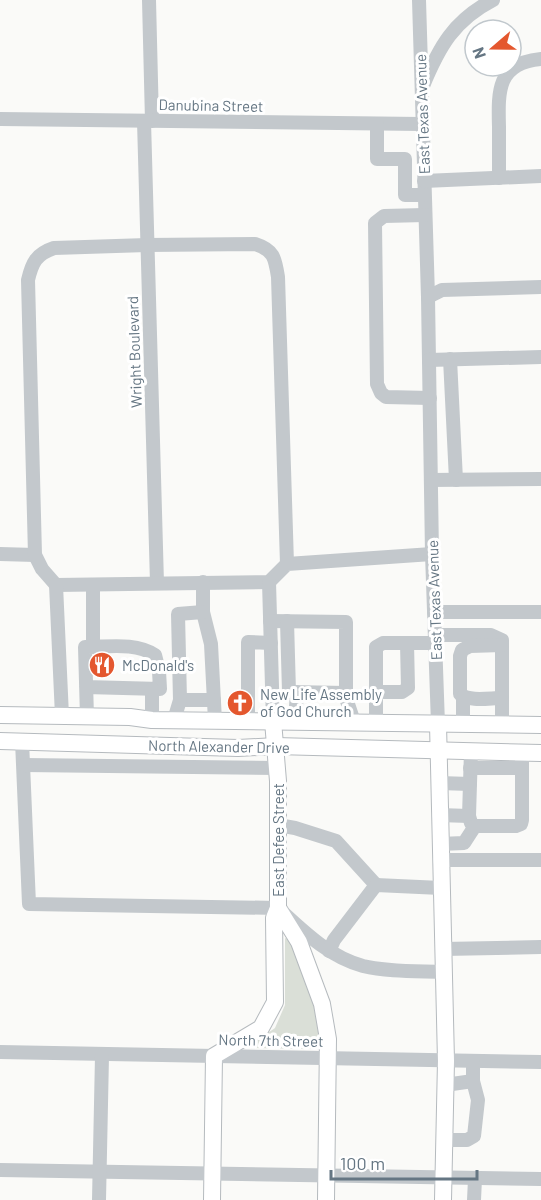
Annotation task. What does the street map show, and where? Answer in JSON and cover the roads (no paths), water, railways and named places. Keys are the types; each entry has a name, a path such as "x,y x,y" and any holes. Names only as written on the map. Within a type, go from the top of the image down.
{"main road":[{"name":"North Alexander Drive","path":"0,715 130,717 152,720 541,725"},
{"path":"151,745 152,720"},
{"name":"East Defee Street","path":"273,721 277,768 278,908 299,942 322,1004 329,1046 326,1058 326,1200"},
{"name":"East Texas Avenue","path":"438,724 446,1061 443,1200"},
{"name":"North Alexander Drive","path":"0,741 238,748 276,746 438,750 470,759 522,760 541,753"},
{"path":"212,1200 214,1056 261,1028 273,1008 275,1002 274,918 278,908"}],"street":[{"name":"Wright Boulevard","path":"149,0 147,244 156,583"},
{"name":"East Texas Avenue","path":"419,0 438,724"},
{"path":"421,90 435,58 454,27 472,12 493,0"},
{"path":"499,178 499,100 502,82 509,71 518,64 541,59"},
{"name":"Danubina Street","path":"0,119 421,124"},
{"path":"377,124 377,159 423,159"},
{"path":"405,159 405,195 424,188 499,178 541,176"},
{"path":"425,215 384,216 375,223 377,384 381,393 386,397 430,398"},
{"path":"62,716 56,585 35,555 28,280 30,269 36,258 54,248 147,244 255,244 272,252 278,277 287,564"},
{"path":"428,297 442,290 541,287"},
{"path":"429,360 541,357"},
{"path":"450,359 456,480"},
{"path":"431,480 541,479"},
{"path":"0,554 35,555"},
{"path":"56,585 269,582 287,564 432,554"},
{"path":"203,582 203,612 211,644 215,721"},
{"path":"269,582 273,721"},
{"path":"87,717 86,687 93,585"},
{"path":"174,720 180,700 178,614 203,612"},
{"path":"434,612 541,612"},
{"path":"270,621 346,622 346,698 354,722"},
{"path":"287,621 289,692 346,693"},
{"path":"376,722 376,647 383,643 408,643 491,635 502,640 502,724"},
{"path":"248,721 248,642 271,643"},
{"path":"376,692 402,692 408,688 408,643"},
{"path":"463,723 463,697 460,694 462,650 470,646 502,645"},
{"path":"60,658 131,646 145,649 155,655 160,689 86,687"},
{"path":"152,689 152,720"},
{"path":"295,722 297,692"},
{"path":"463,697 502,698"},
{"path":"180,700 214,700"},
{"path":"22,741 29,904 278,908 307,935 329,951 364,966 443,972"},
{"path":"440,852 464,843 472,821 470,759"},
{"path":"440,815 516,826 520,824 522,820 522,760"},
{"path":"24,765 277,768"},
{"path":"439,783 470,784"},
{"path":"278,825 336,841 376,885 441,888"},
{"path":"440,852 541,860"},
{"path":"329,951 334,940 376,885"},
{"path":"443,949 541,947"},
{"name":"North 7th Street","path":"0,1052 102,1056 541,1062"},
{"path":"99,1200 102,1056"},
{"path":"444,1140 467,1140 474,1136 478,1100 473,1081 473,1062"},
{"path":"445,1085 473,1081"},
{"path":"0,1170 541,1179"},
{"path":"474,1200 476,1179"}],"place":[{"name":"McDonald's","path":"102,665"},
{"name":"New Life Assembly of God Church","path":"240,703"}]}
